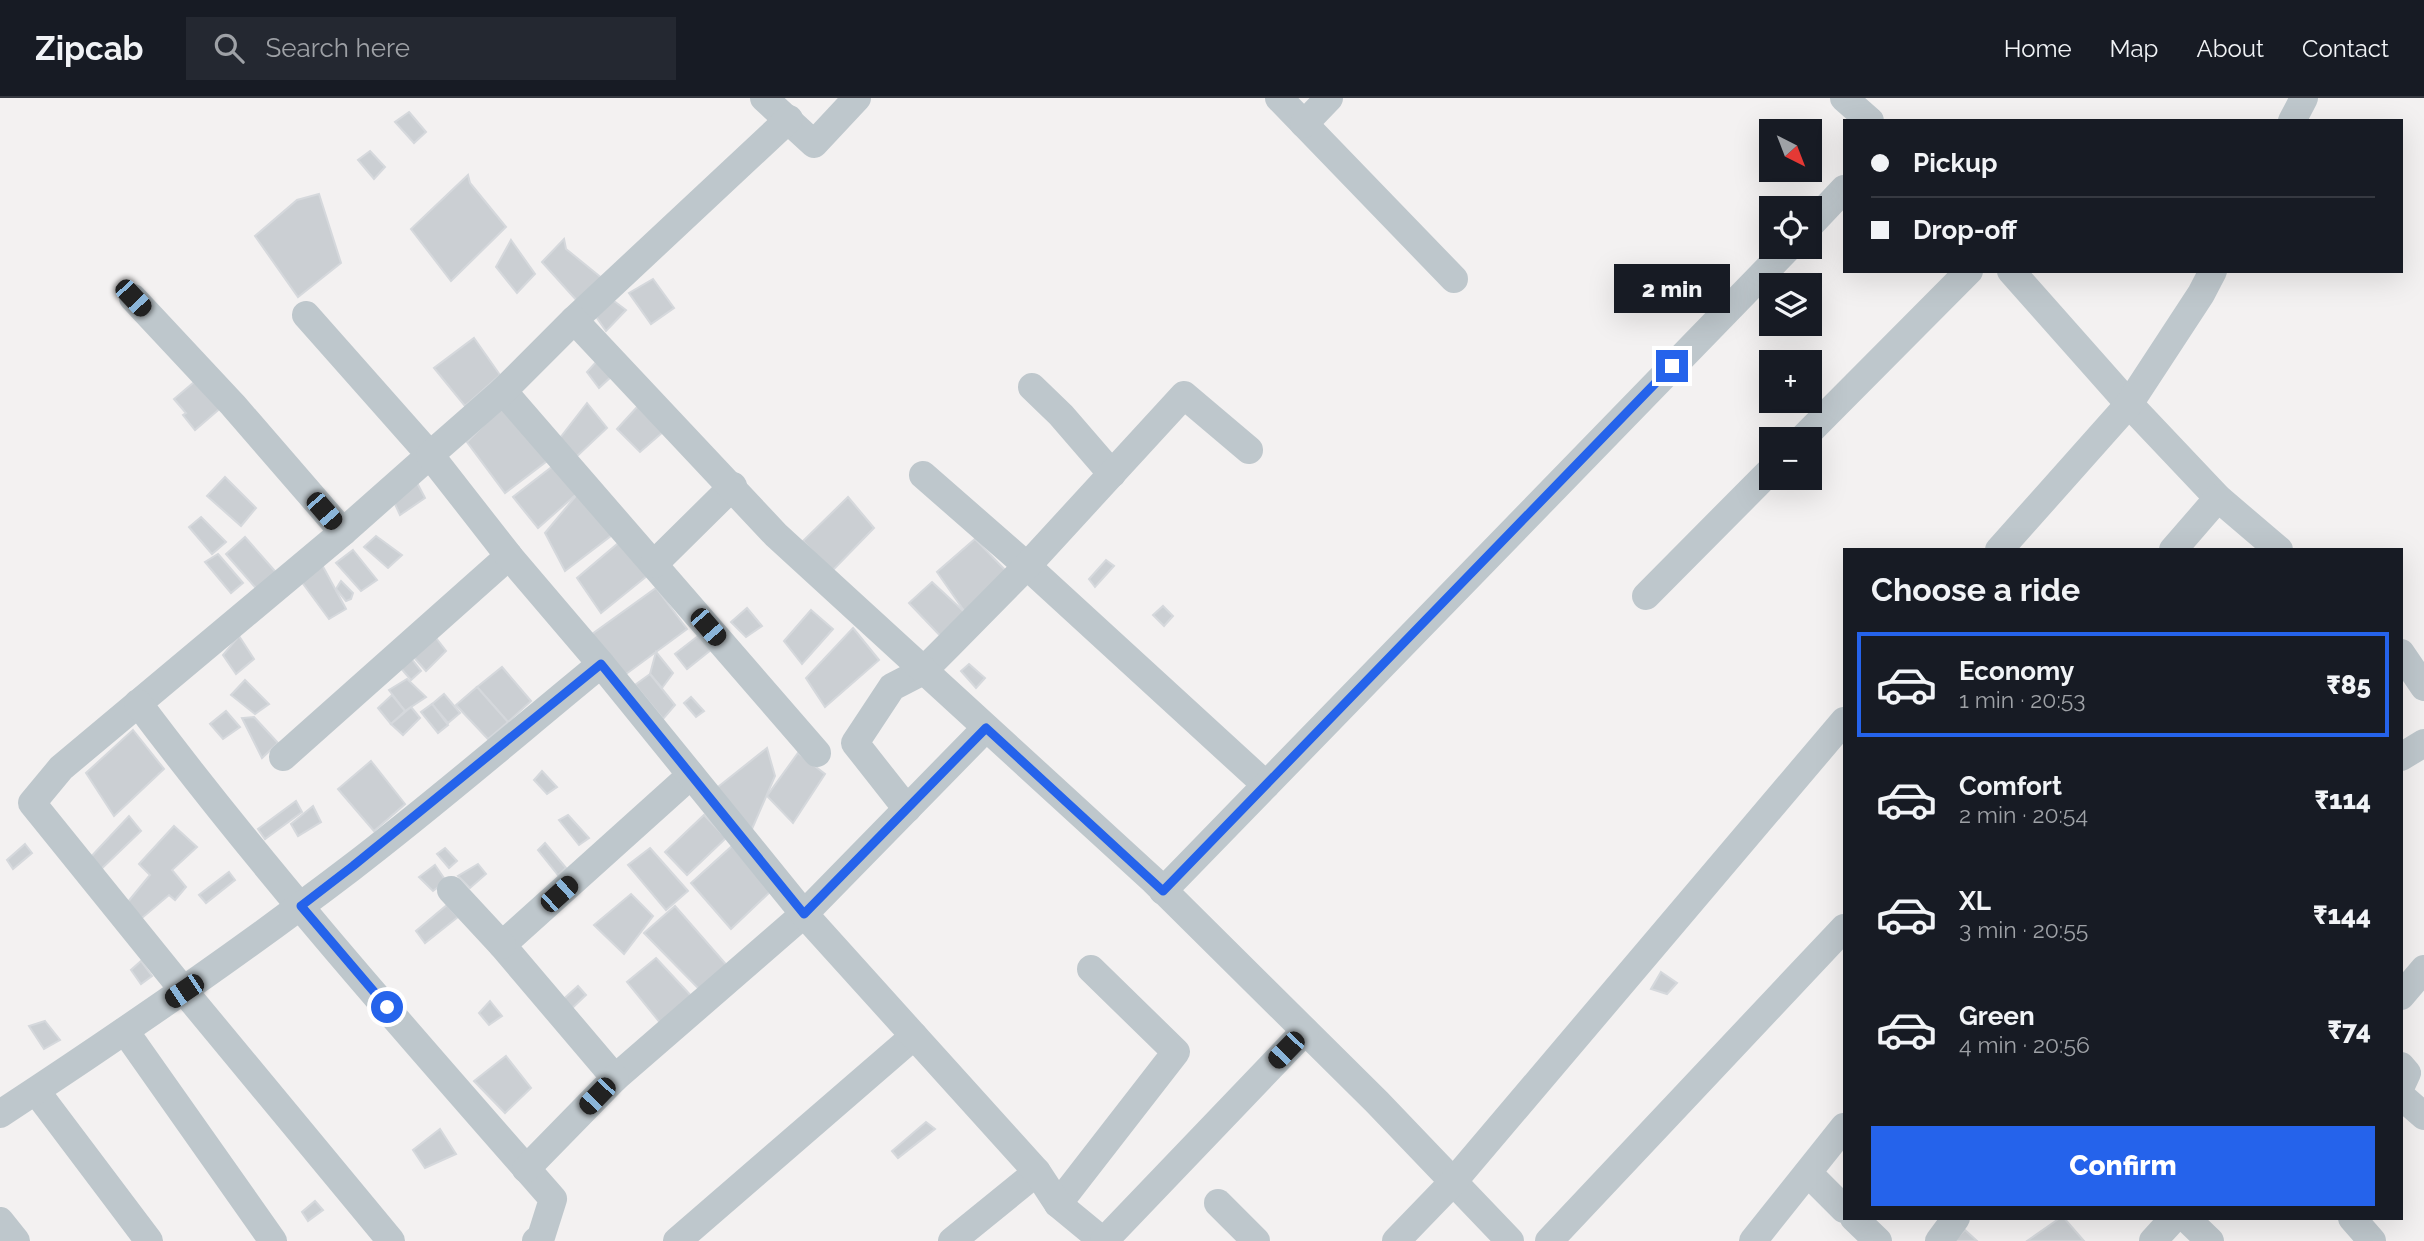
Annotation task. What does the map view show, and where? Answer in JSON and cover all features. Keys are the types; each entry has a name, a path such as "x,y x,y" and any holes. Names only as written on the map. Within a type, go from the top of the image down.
{"street":[{"path":"764,98 814,144 857,98"},
{"path":"1279,98 1454,279"},
{"path":"1304,124 1329,98"},
{"path":"1844,98 1868,119"},
{"path":"2293,119 2304,98"},
{"path":"391,1241 32,803 61,768 343,532 503,391 574,320 789,120"},
{"path":"1822,212 1843,190"},
{"path":"1163,891 1777,259"},
{"path":"1814,427 1967,273"},
{"path":"2013,273 2129,404 2218,498 2277,548"},
{"path":"2001,548 2129,404 2212,273"},
{"path":"133,298 233,405 343,532"},
{"path":"306,315 430,455 509,556 601,664 804,914 1037,1171 1058,1205 1104,1241 1305,1031"},
{"path":"574,320 733,486 776,535 1163,891 1305,1031 1510,1241"},
{"path":"1032,387 1061,415 1112,474"},
{"path":"503,391 817,753"},
{"path":"907,809 855,743 892,687 923,671 1027,566 1184,395 1249,450"},
{"path":"923,475 1027,566 1266,785"},
{"path":"1646,596 1759,482"},
{"path":"653,564 733,486"},
{"path":"2175,548 2218,498"},
{"path":"284,757 509,556"},
{"path":"2403,656 2424,687"},
{"path":"0,1114 184,991 301,906 601,664"},
{"path":"138,703 211,798 301,906 553,1199 541,1237 536,1241"},
{"path":"1412,1235 1453,1182 1843,722"},
{"path":"526,1168 615,1078 804,914 986,728"},
{"path":"2403,756 2424,743"},
{"path":"502,946 691,775"},
{"path":"451,890 615,1078"},
{"path":"1549,1241 1843,929"},
{"path":"1058,1205 1176,1052 1091,969"},
{"path":"2403,994 2424,969"},
{"path":"125,1031 273,1241"},
{"path":"677,1241 914,1036"},
{"path":"36,1091 149,1241"},
{"path":"2403,1099 2424,1116"},
{"path":"1753,1241 1843,1128"},
{"path":"952,1241 1037,1171"},
{"path":"1808,1173 1843,1208"},
{"path":"1218,1203 1256,1241"},
{"path":"1856,1220 1878,1241"},
{"path":"1939,1241 1955,1220"},
{"path":"2153,1241 2172,1220"},
{"path":"2188,1220 2210,1241"},
{"path":"2354,1220 2372,1241"},
{"path":"0,1221 16,1241"}],"building":[{"path":"409,112 426,132 414,143 395,122"},
{"path":"370,151 385,167 374,179 358,160"},
{"path":"468,175 470,183 506,227 451,281 411,229"},
{"path":"319,194 341,263 298,297 255,236 297,200"},
{"path":"564,239 566,249 603,279 579,303 542,262"},
{"path":"511,240 535,274 517,293 496,267"},
{"path":"653,279 674,308 651,324 629,293"},
{"path":"610,298 626,310 606,331 595,315"},
{"path":"474,338 500,375 465,406 434,368"},
{"path":"596,362 613,375 599,388 587,372"},
{"path":"199,378 223,406 195,430 174,399"},
{"path":"587,403 607,428 575,458 560,438"},
{"path":"504,404 551,458 505,493 467,442"},
{"path":"638,406 663,432 640,452 617,429"},
{"path":"562,459 580,491 538,528 513,497"},
{"path":"225,477 256,508 241,526 207,496"},
{"path":"416,481 425,498 400,515 394,502"},
{"path":"580,491 616,532 565,571 545,533"},
{"path":"848,497 874,528 831,572 803,541"},
{"path":"201,517 226,542 212,554 189,527"},
{"path":"376,536 402,555 388,568 364,547"},
{"path":"245,537 281,578 262,595 226,554"},
{"path":"975,539 1008,573 967,615 937,572"},
{"path":"622,540 652,572 601,613 577,578"},
{"path":"353,550 377,580 361,591 336,563"},
{"path":"218,554 243,583 231,593 205,562"},
{"path":"1106,560 1114,566 1095,587 1089,579"},
{"path":"321,563 346,609 329,619 301,581"},
{"path":"341,581 353,593 351,599 346,601 336,589"},
{"path":"932,582 973,620 949,645 909,603"},
{"path":"656,588 687,629 622,677 588,637"},
{"path":"1163,606 1173,616 1164,626 1153,615"},
{"path":"747,608 762,626 746,637 731,622"},
{"path":"811,610 833,629 802,664 784,641"},
{"path":"853,628 879,660 825,707 806,678"},
{"path":"433,634 446,651 426,671 411,654"},
{"path":"239,636 254,659 236,674 223,655"},
{"path":"698,636 711,650 687,669 675,654"},
{"path":"656,652 673,673 662,688 650,674"},
{"path":"407,653 421,671 411,680 393,659"},
{"path":"969,664 985,678 976,688 961,671"},
{"path":"502,667 531,701 508,722 477,687"},
{"path":"650,674 675,705 663,719 635,685"},
{"path":"407,679 426,697 405,711 389,690"},
{"path":"245,680 269,704 255,714 231,695"},
{"path":"477,687 508,722 488,739 456,705"},
{"path":"444,694 460,713 448,723 432,704"},
{"path":"392,695 405,711 391,724 378,708"},
{"path":"691,697 704,711 696,717 684,703"},
{"path":"432,704 448,725 438,733 421,712"},
{"path":"411,707 420,718 403,735 391,724"},
{"path":"226,711 240,727 223,739 210,724"},
{"path":"254,717 278,743 262,758 242,718"},
{"path":"133,730 164,769 114,816 86,773"},
{"path":"767,748 775,776 752,829 714,790"},
{"path":"798,753 825,774 793,823 767,796"},
{"path":"371,761 405,804 374,831 338,789"},
{"path":"542,771 557,787 547,794 534,780"},
{"path":"296,801 302,812 265,839 258,829"},
{"path":"313,806 321,822 298,836 291,824"},
{"path":"568,815 589,838 579,845 559,820"},
{"path":"704,815 726,838 687,875 665,852"},
{"path":"129,816 141,831 98,872 87,861"},
{"path":"174,826 197,847 172,870 186,887 175,900 169,895 142,918 127,903 150,875 139,864"},
{"path":"545,843 566,868 558,875 538,850"},
{"path":"25,844 32,853 13,869 7,860"},
{"path":"732,846 771,891 731,929 691,883"},
{"path":"445,848 457,861 449,868 437,854"},
{"path":"650,848 688,891 666,910 628,865"},
{"path":"478,864 486,874 470,888 458,876"},
{"path":"435,865 446,881 433,891 419,877"},
{"path":"229,872 235,880 206,903 199,895"},
{"path":"631,894 653,916 624,954 594,925"},
{"path":"447,905 458,917 425,943 416,931"},
{"path":"675,906 730,969 704,994 644,933"},
{"path":"656,958 695,1000 666,1030 627,982"},
{"path":"141,961 152,976 141,984 131,970"},
{"path":"1661,972 1677,983 1667,994 1651,989"},
{"path":"578,986 586,995 566,1014 558,1004"},
{"path":"490,1001 502,1016 489,1025 479,1013"},
{"path":"45,1021 60,1040 44,1049 29,1026"},
{"path":"506,1056 531,1088 505,1113 474,1081"},
{"path":"926,1122 935,1129 898,1158 892,1151"},
{"path":"440,1129 456,1154 425,1168 413,1150"},
{"path":"315,1201 323,1210 308,1221 302,1212"},
{"path":"2057,1220 2066,1220 2084,1241 2027,1241"},
{"path":"1965,1230 1977,1241 1953,1241"}],"route":[{"path":"387,1007 301,906 601,664 804,914 986,728 1163,891 1672,366"}]}
